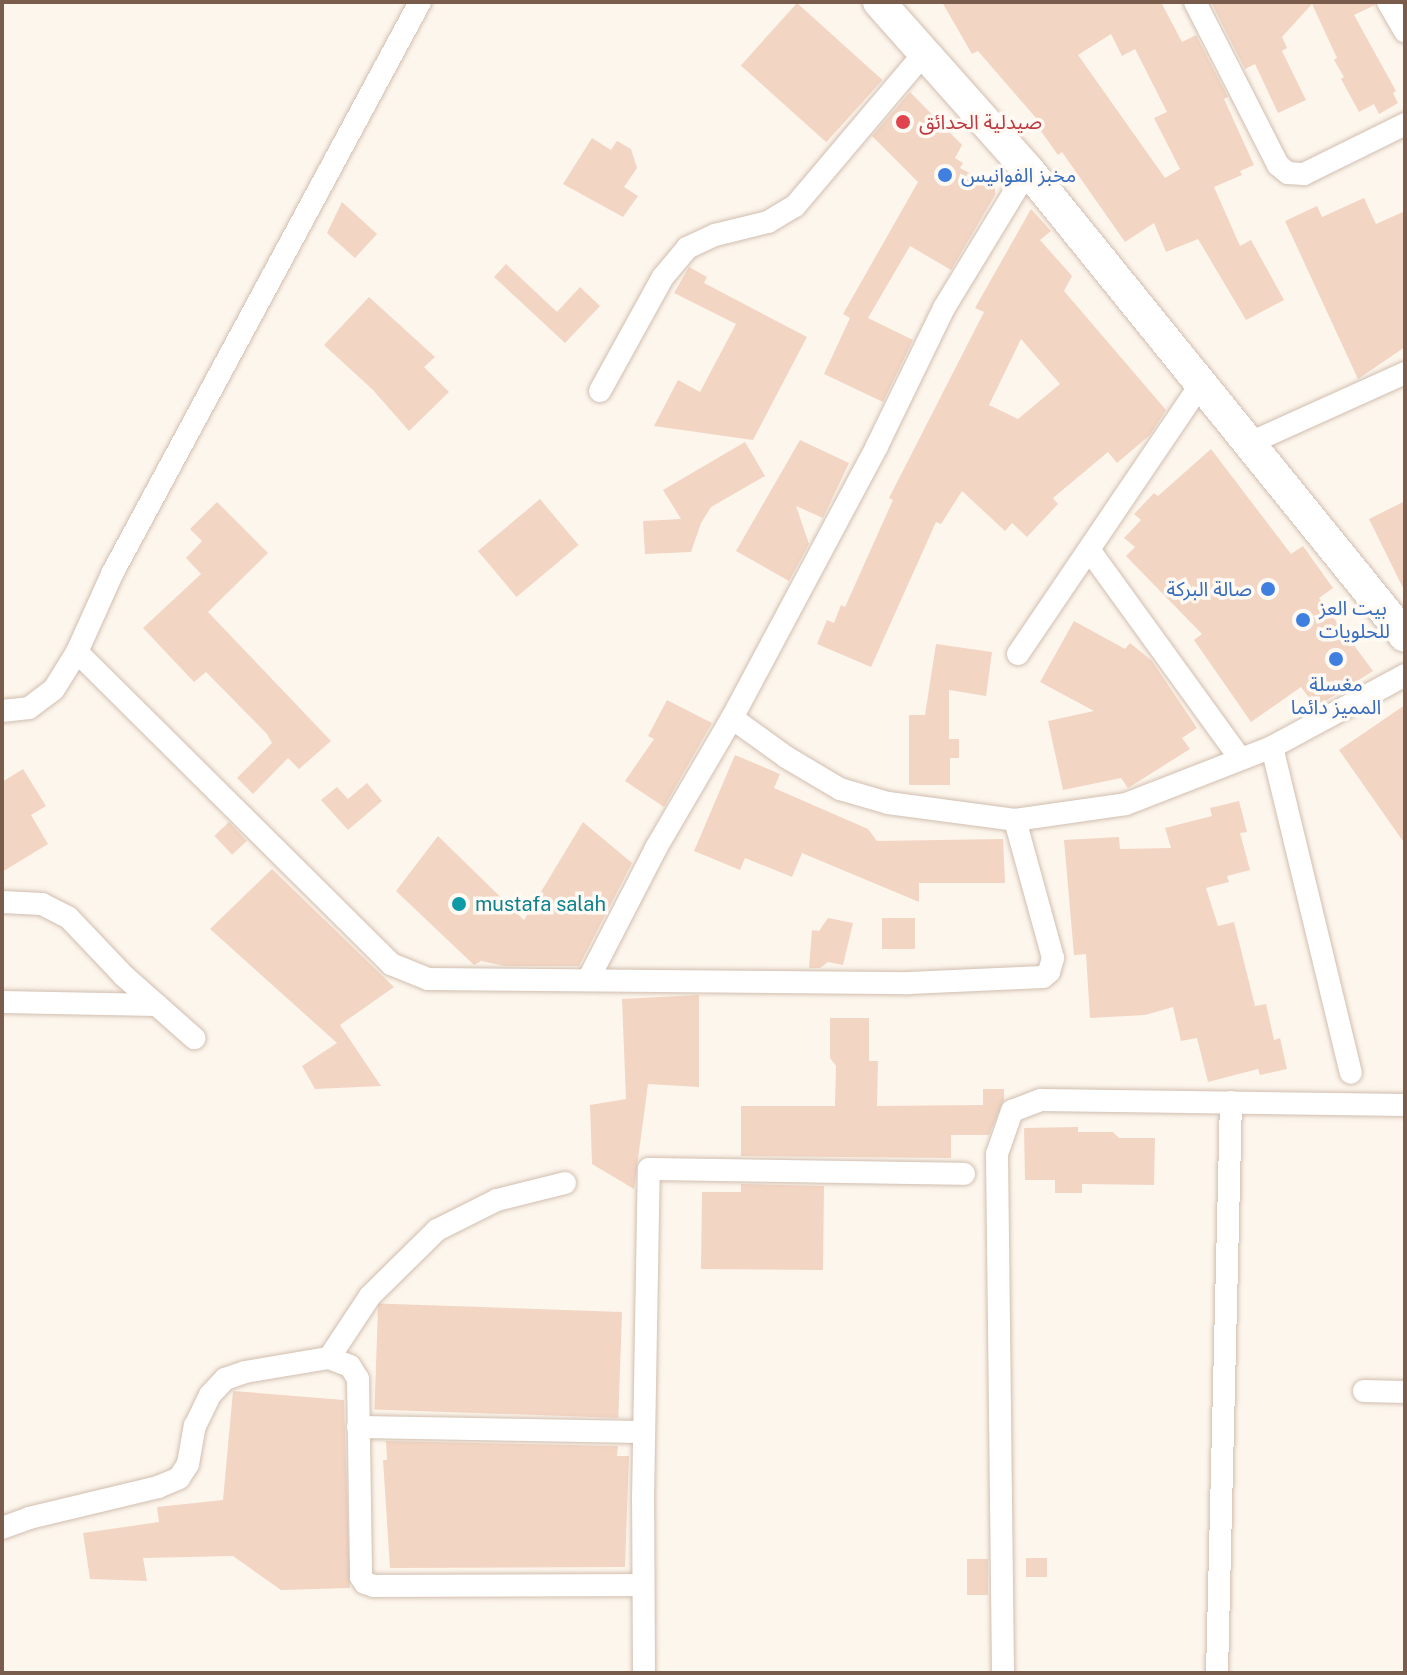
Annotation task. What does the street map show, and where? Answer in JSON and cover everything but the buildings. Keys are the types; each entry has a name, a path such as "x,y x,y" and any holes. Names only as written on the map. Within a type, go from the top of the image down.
{"main road":[{"path":"879,2 926,51 1028,170 1201,384 1399,617"}],"street":[{"path":"2,711 29,708 54,689 77,652 113,572 420,2"},
{"path":"1195,2 1278,165 1288,173 1304,174 1405,124"},
{"path":"1388,2 1405,32"},
{"path":"600,391 663,277 687,248 715,235 768,222 795,206 926,51"},
{"path":"588,980 656,848 732,718 877,446 944,308 1028,170"},
{"path":"1250,443 1405,373"},
{"path":"1018,654 1201,384"},
{"path":"1090,551 1240,758"},
{"path":"77,652 391,964 428,979 909,983 1043,977 1049,972 1053,958 1015,820"},
{"path":"732,718 786,757 840,789 888,803 1015,820 1126,804 1272,747 1405,675"},
{"path":"1272,747 1351,1073"},
{"path":"2,902 42,904 69,918 194,1038"},
{"path":"2,1002 157,1005"},
{"path":"1003,1673 997,1154 1002,1132 1012,1111 1041,1100 1405,1105"},
{"path":"1217,1673 1231,1102"},
{"path":"644,1673 649,1169 964,1174"},
{"path":"329,1358 370,1296 437,1230 467,1212 497,1200 565,1183"},
{"path":"2,1528 29,1518 130,1495 179,1478 188,1464 195,1426 210,1395 225,1379 245,1372 329,1358 350,1366 358,1379 361,1577 365,1583 374,1586 643,1585"},
{"path":"1364,1391 1405,1392"},
{"path":"358,1427 644,1432"},
{"path":"2,1518 29,1518"}],"place":[{"name":"صيدلية الحدائق","path":"903,122"},
{"name":"مخبز الفوانيس","path":"945,175"},
{"name":"صالة البركة","path":"1268,589"},
{"name":"بيت العز للحلويات","path":"1303,620"},
{"name":"مغسلة المميز دائما","path":"1336,659"},
{"name":"mustafa salah","path":"459,904"}]}
